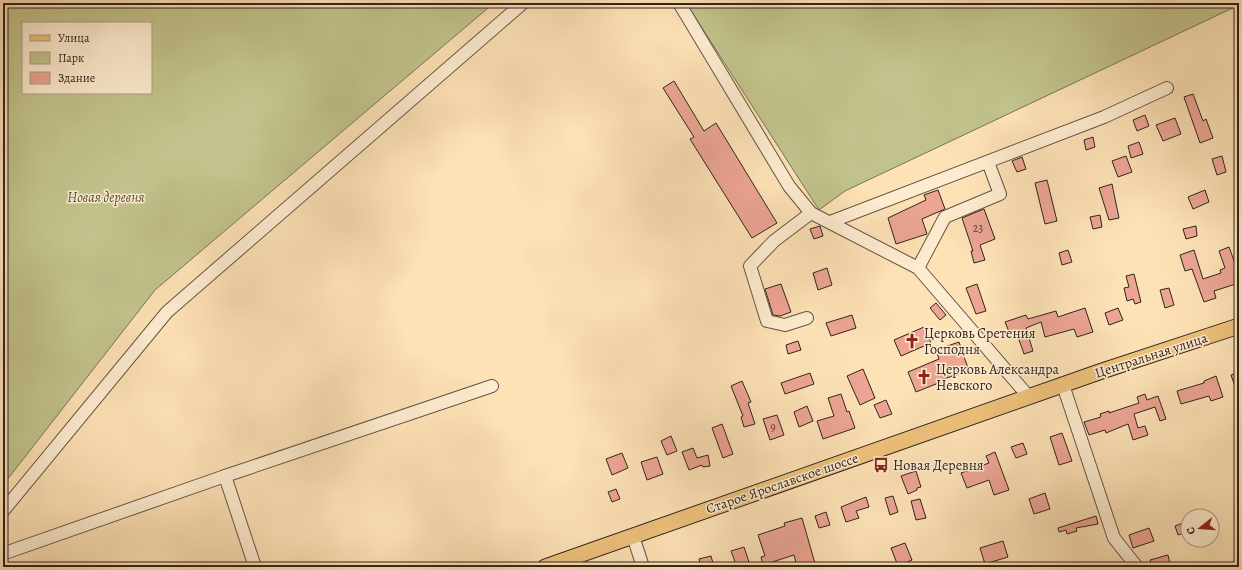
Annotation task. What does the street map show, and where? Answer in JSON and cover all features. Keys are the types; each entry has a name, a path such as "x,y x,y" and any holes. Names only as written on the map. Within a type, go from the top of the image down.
{"main road":[{"name":"Центральная улица","path":"1063,385 1239,326"},
{"name":"Старое Ярославское шоссе","path":"545,567 1063,385"}],"street":[{"path":"3,511 166,312 523,3"},
{"path":"679,3 790,186 811,213 918,268 1029,397"},
{"path":"830,222 1104,117 1167,88"},
{"path":"918,268 945,217 1000,194 988,162"},
{"path":"807,318 785,325 767,321 750,266 774,241 811,213"},
{"path":"1063,385 1114,538 1137,567"},
{"path":"5,554 225,476 492,386"},
{"path":"225,476 255,567"},
{"path":"633,536 643,567"}],"green space":[{"name":"Новая деревня","path":"3,3 494,3 155,290 3,485"},
{"path":"686,3 1239,3 1239,5 845,191 819,210"}],"building":[{"path":"674,81 704,131 716,123 777,223 752,238 690,139 694,137 663,88"},
{"path":"1193,94 1203,121 1206,119 1213,138 1200,143 1184,97"},
{"path":"1145,115 1149,126 1137,131 1133,120"},
{"path":"1175,118 1181,134 1163,141 1156,125"},
{"path":"1093,137 1095,147 1086,150 1084,140"},
{"path":"1139,142 1143,154 1131,158 1128,146"},
{"path":"1126,156 1132,172 1118,177 1112,161"},
{"path":"1222,156 1226,172 1217,175 1212,159"},
{"path":"1022,157 1026,169 1017,172 1012,161"},
{"path":"1047,180 1057,221 1045,224 1035,183"},
{"path":"1112,184 1119,218 1109,220 1099,188"},
{"path":"938,190 945,209 922,219 927,234 896,244 888,218 926,200 924,195"},
{"path":"1205,190 1209,202 1193,209 1188,197"},
{"path":"984,209 995,239 980,245 985,260 974,263 971,251 973,251 962,218"},
{"path":"1100,215 1102,227 1093,229 1090,217"},
{"path":"820,226 823,236 814,239 810,229"},
{"path":"1196,226 1197,236 1186,239 1183,229"},
{"path":"1229,247 1239,274 1239,283 1214,291 1216,298 1204,302 1192,269 1185,271 1180,255 1194,250 1203,279 1221,273 1220,270 1225,268 1219,251"},
{"path":"1068,250 1072,262 1062,265 1059,253"},
{"path":"827,268 832,285 818,290 813,273"},
{"path":"1134,274 1141,302 1135,304 1133,299 1127,301 1124,288 1129,287 1126,276"},
{"path":"781,284 791,312 780,316 773,315 765,289"},
{"path":"977,284 986,311 976,314 966,288"},
{"path":"1169,288 1174,305 1165,308 1160,290"},
{"path":"936,303 946,315 940,320 930,308"},
{"path":"1085,308 1093,332 1077,337 1074,329 1045,337 1041,322 1026,328 1033,351 1024,354 1016,331 1010,334 1005,322 1026,315 1028,319 1056,311 1058,317"},
{"path":"1118,308 1123,320 1109,325 1105,313"},
{"path":"852,315 856,328 831,336 826,323"},
{"name":"Церковь Сретения Господня","path":"924,327 931,343 901,356 894,340"},
{"path":"798,341 801,350 788,354 786,345"},
{"path":"959,342 969,371 940,380 941,382 916,392 908,372 939,359 936,350"},
{"path":"863,369 875,398 860,405 847,376"},
{"path":"1239,372 1239,395 1238,395 1231,375"},
{"path":"810,373 814,384 785,394 781,383"},
{"path":"1216,376 1223,397 1211,401 1209,396 1181,404 1177,391 1204,383 1204,381"},
{"path":"742,381 751,402 748,403 755,424 744,427 741,417 743,416 731,386"},
{"path":"841,394 847,412 849,411 855,428 823,439 817,421 834,416 828,398"},
{"path":"1145,394 1147,400 1158,396 1166,419 1160,421 1155,407 1134,414 1138,428 1145,426 1148,435 1133,440 1128,424 1106,433 1105,430 1089,435 1084,422 1101,417 1100,414 1109,411 1109,413 1139,403 1137,397"},
{"path":"886,400 892,414 880,418 874,405"},
{"path":"807,406 813,421 799,427 794,412"},
{"path":"777,415 784,435 770,440 763,419"},
{"path":"722,424 733,454 723,458 712,428"},
{"path":"1062,433 1072,461 1059,465 1050,437"},
{"path":"671,436 677,451 667,455 661,441"},
{"path":"1023,443 1027,454 1016,458 1011,447"},
{"path":"693,448 697,458 708,455 710,466 703,467 702,465 689,470 682,452"},
{"path":"995,452 1009,490 994,495 989,480 967,488 961,473 989,463 986,456"},
{"path":"622,453 628,468 612,475 606,459"},
{"path":"657,457 663,474 647,480 641,462"},
{"path":"916,471 921,487 908,494 901,476"},
{"path":"616,489 620,499 612,502 608,492"},
{"path":"1045,493 1050,509 1034,514 1029,499"},
{"path":"893,496 898,512 890,515 885,498"},
{"path":"866,497 869,507 856,511 859,518 846,522 841,507"},
{"path":"920,499 926,518 916,520 911,501"},
{"path":"826,512 830,525 819,528 815,516"},
{"path":"1096,516 1098,524 1076,528 1077,531 1067,534 1066,530 1059,532 1058,528"},
{"path":"802,518 816,567 797,567 794,555 763,565 761,557 765,556 758,535 785,526 784,523"},
{"path":"1180,524 1180,534 1178,535 1175,526"},
{"path":"1149,528 1154,541 1133,548 1129,535"},
{"path":"1003,541 1008,557 985,564 980,548"},
{"path":"905,543 912,560 898,566 891,548"},
{"path":"744,547 750,565 737,567 731,551"},
{"path":"1168,555 1170,564 1152,567 1150,560"},
{"path":"711,556 714,567 701,567 699,559"}],"place":[{"name":"Церковь Сретения Господня","path":"912,341"},
{"name":"Церковь Александра Невского","path":"924,377"},
{"name":"Новая Деревня","path":"881,465"}]}
